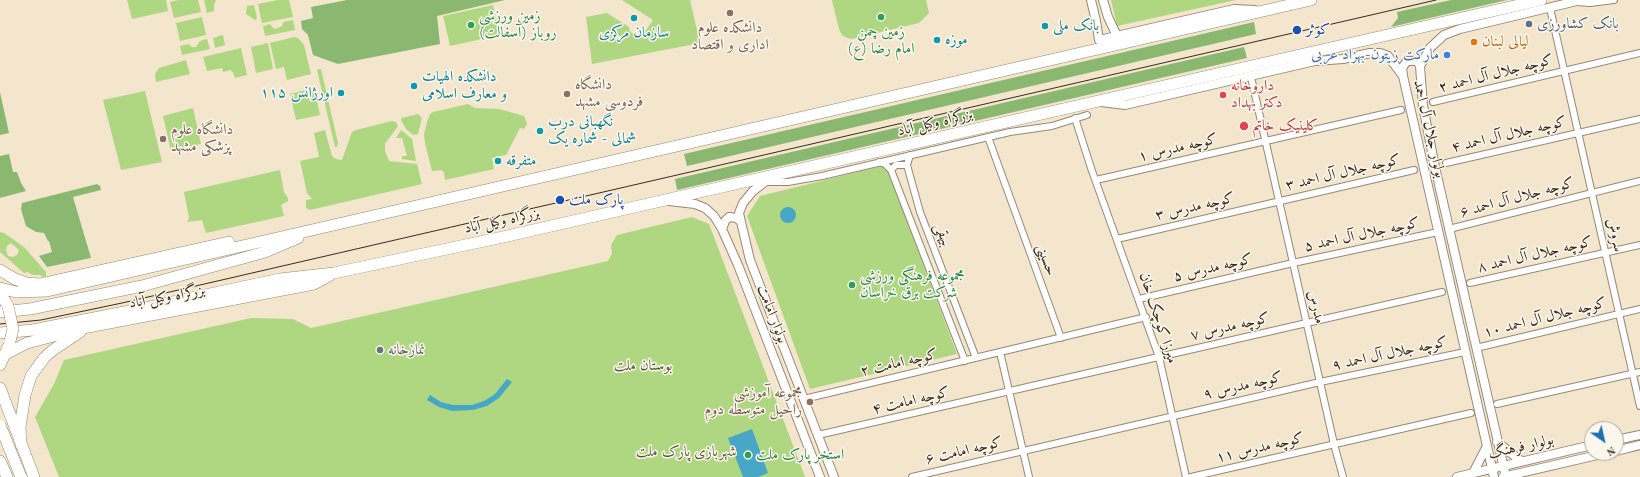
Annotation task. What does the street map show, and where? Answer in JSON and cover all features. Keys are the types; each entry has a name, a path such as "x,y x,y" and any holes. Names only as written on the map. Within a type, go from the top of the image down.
{"highway":[{"name":"بزرگراه وکیل آباد","path":"0,288 16,292 47,291 1311,0"},
{"name":"بزرگراه وکیل آباد","path":"0,334 33,330 145,308 280,279 334,273 1099,102 1541,0"},
{"path":"1152,28 1164,34"},
{"name":"بزرگراه وکیل آباد","path":"4,309 30,309 142,286 265,252 324,226"},
{"path":"0,270 15,279 26,283 40,284 212,244 324,226"},
{"name":"بزرگراه وکیل آباد","path":"6,354 27,343 88,327 314,284 334,273"},
{"path":"0,293 4,309 13,329 6,354 0,364"},
{"path":"21,445 20,427 25,395 32,376 44,358 53,350 88,327"},
{"path":"0,388 34,477"},
{"path":"0,425 21,477"},
{"path":"0,436 6,436 14,439 21,445"},
{"path":"0,461 7,477"}],"main road":[{"path":"1091,0 1099,40 1234,10 1262,11 1287,0"},
{"path":"1104,0 1108,17 1117,36"},
{"name":"بولوار جلال آل احمد","path":"1505,477 1434,168 1425,114 1420,66 1430,48 1444,35 1460,29 1579,1"},
{"path":"1096,21 1104,21 1108,17"},
{"name":"بولوار جلال آل احمد","path":"1099,102 1125,105 1315,61 1343,59 1370,53 1388,56 1403,76 1493,473"},
{"path":"1403,76 1402,68 1407,61 1414,60 1420,66"},
{"name":"بولوار امامت","path":"775,175 763,182 743,204 739,213 740,222 750,260 834,477"},
{"name":"بولوار امامت","path":"662,200 695,204 705,208 714,216 722,229 738,265 820,477"},
{"path":"722,229 725,221 729,218 737,218 740,222"},
{"path":"1458,319 1469,317"},
{"path":"1624,438 1640,434"},
{"path":"1497,442 1521,461"},
{"path":"1624,449 1640,445"},
{"path":"1473,473 1487,446"},
{"name":"بولوار فرهنگ","path":"1457,477 1473,473 1493,473 1503,466 1584,447"},
{"name":"بولوار فرهنگ","path":"1505,477 1584,458"},
{"path":"1524,477 1530,470"}],"street":[{"path":"1579,1 1590,3 1614,0"},
{"name":"سروش","path":"1550,8 1640,406"},
{"name":"کوچه جلال آل احمد ۲","path":"1433,102 1640,53"},
{"name":"مدرس","path":"1251,77 1306,323 1343,477"},
{"name":"کوچه مدرس ۱","path":"1096,180 1401,110"},
{"path":"763,182 788,182 1010,132 1052,126 1087,114"},
{"name":"میرزا کوچک خان","path":"1076,118 1092,170 1146,317 1159,357 1186,477"},
{"name":"کوچه جلال آل احمد ۴","path":"1446,163 1640,119"},
{"name":"حسینی","path":"988,138 1061,338"},
{"path":"891,170 896,165 907,166 910,155"},
{"path":"879,162 885,164 891,170 965,361"},
{"name":"بیهقی","path":"907,166 920,212 976,358"},
{"name":"کوچه جلال آل احمد ۳","path":"1279,201 1414,170"},
{"name":"کوچه جلال آل احمد ۶","path":"1449,229 1640,181"},
{"name":"کوچه مدرس ۳","path":"1117,239 1279,201"},
{"name":"کوچه جلال آل احمد ۵","path":"1293,263 1438,232"},
{"name":"کوچه جلال آل احمد ۸","path":"1470,283 1640,245"},
{"name":"کوچه مدرس ۵","path":"1139,299 1293,263"},
{"path":"933,278 944,274"},
{"name":"کوچه مدرس ۷","path":"1009,391 1442,292"},
{"name":"کوچه جلال آل احمد ۱۰","path":"1476,348 1640,309"},
{"name":"کوچه امامت ۲","path":"804,399 1146,317"},
{"path":"1000,352 1029,477"},
{"name":"کوچه جلال آل احمد ۹","path":"1320,382 1466,352"},
{"path":"1497,404 1640,372"},
{"name":"کوچه مدرس ۹","path":"1023,450 1320,382"},
{"name":"کوچه امامت ۴","path":"818,435 1009,391"},
{"name":"کوچه مدرس ۱۱","path":"1191,477 1471,413"},
{"name":"کوچه امامت ۶","path":"912,477 1023,450"}],"green space":[{"path":"127,0 166,0 168,11 132,19"},
{"path":"178,0 198,0 201,12 174,18 170,2"},
{"path":"204,0 216,0 214,11 207,13"},
{"path":"278,0 289,0 293,17 262,23 258,4"},
{"path":"347,0 505,0 437,16 440,44 338,64 313,55 308,35 302,29 301,21 313,18 311,7"},
{"path":"622,0 690,0 700,43 592,64 586,17 607,13 629,27 630,32 641,38 653,20"},
{"name":"زمین چمن امام رضا (ع)","path":"832,0 926,0 929,13 919,23 852,39 842,35 839,29"},
{"path":"1111,0 1236,0 1117,26"},
{"path":"1451,0 1507,0 1391,27 1398,18 1397,12"},
{"path":"254,5 257,18 255,20 246,14 247,6"},
{"name":"زمین ورزشی روباز (آسفالت)","path":"493,5 500,35 450,46 443,16"},
{"path":"202,17 206,35 180,41 176,23"},
{"path":"293,20 295,30 265,36 263,26 270,24 274,29 282,26 283,22"},
{"path":"1254,22 1256,34 687,166 684,154"},
{"path":"223,35 225,45 215,48 213,38"},
{"path":"294,37 298,38 304,45 311,74 287,80 284,67 276,69 270,43"},
{"path":"207,39 210,49 182,55 180,46 188,44 192,47 196,47 200,41"},
{"path":"268,43 273,69 256,73 251,47"},
{"path":"1244,47 1247,58 677,190 675,179"},
{"path":"241,48 247,75 235,78 231,70 223,72 222,68 207,71 203,57"},
{"path":"186,60 190,74 156,82 155,74 159,68"},
{"path":"321,69 338,143 337,147 335,147 317,70"},
{"path":"314,88 320,115 296,120 290,94"},
{"path":"145,91 162,162 121,170 103,100"},
{"path":"0,92 9,133 0,135"},
{"path":"468,104 475,108 499,109 524,116 527,124 524,129 520,128 506,155 492,158 494,169 445,180 442,170 432,171 424,134 427,122 430,114 433,112"},
{"path":"193,108 201,144 171,151 163,116"},
{"path":"418,114 422,118 418,134 413,135 406,129 401,120 402,118"},
{"path":"392,121 396,122 398,126 385,144 385,151 389,161 417,164 422,184 310,210 306,208 306,200 312,199 307,193 300,161 319,157 314,133 325,130 332,156 336,159 342,160 352,132"},
{"path":"401,130 412,139 416,161 402,159 402,156 407,156 402,138 396,138"},
{"path":"9,154 13,172 17,172 26,191 0,198 0,156"},
{"name":"مجموعه فرهنگی ورزشی شرکت برق خراسان","path":"886,165 957,354 810,389 747,216 760,196"},
{"path":"280,170 284,192 288,198 288,201 281,205 284,216 206,233 202,220 187,222 189,218 184,192"},
{"path":"97,184 100,186 101,190 73,197 91,258 47,267 39,256 52,252 49,241 44,233 36,232 26,226 21,209 22,203"},
{"name":"بوستان ملت","path":"692,217 709,224 805,477 59,477 35,417 54,384 64,360 251,318 293,319 311,328 608,261 612,254 611,245 617,235"},
{"path":"0,232 4,233 24,247 46,272 46,276 43,277 40,275 34,275 28,272 24,273 0,252","holes":["11,243 19,250 17,255 13,257 8,256 6,250 7,246"]}],"water":[{"path":"788,207 794,209 796,215 794,221 788,223 782,221 780,215 782,209"},
{"path":"507,379 512,382 499,398 487,406 473,410 452,411 439,407 427,400 430,395 441,402 453,405 472,405 484,401 495,394"},
{"name":"استخر پارک ملت","path":"752,429 768,473 758,477 743,477 728,438"}],"tram line":[{"path":"0,324 41,320 122,303 1436,0"}],"place":[{"name":"دانشکده علوم اداری و اقتصاد","path":"730,13"},
{"name":"زمین چمن امام رضا (ع)","path":"881,17"},
{"name":"سازمان مرکزی","path":"634,18"},
{"name":"بانک کشاورزی","path":"1529,24"},
{"name":"زمین ورزشی روباز (آسفالت)","path":"471,25"},
{"name":"بانک ملی","path":"1045,26"},
{"name":"کوثر","path":"1297,30"},
{"name":"موزه","path":"937,40"},
{"name":"لیالی لبنان","path":"1474,42"},
{"name":"مارکت زیتون-بهزاد عربی","path":"1447,55"},
{"name":"دانشکده الهیات و معارف اسلامی","path":"414,86"},
{"name":"اورژانس ۱۱۵","path":"341,93"},
{"name":"دانشگاه فردوسی مشهد","path":"567,94"},
{"name":"داروخانه دکتر بهداد","path":"1223,95"},
{"name":"کلینیک خاتم","path":"1244,126"},
{"name":"نگهبانی درب شمالی - شماره یک","path":"540,131"},
{"name":"دانشگاه علوم پزشکی مشهد","path":"163,139"},
{"name":"متفرقه","path":"498,161"},
{"name":"پارک ملت","path":"560,200"},
{"name":"مجموعه فرهنگی ورزشی شرکت برق خراسان","path":"852,285"},
{"name":"نمازخانه","path":"380,350"},
{"name":"مجموعه آموزشی راحیل متوسطه دوم","path":"810,402"},
{"name":"استخر پارک ملت","path":"748,455"}],"park label":[{"name":"شهربازی پارک ملت","path":"686,452"}]}
